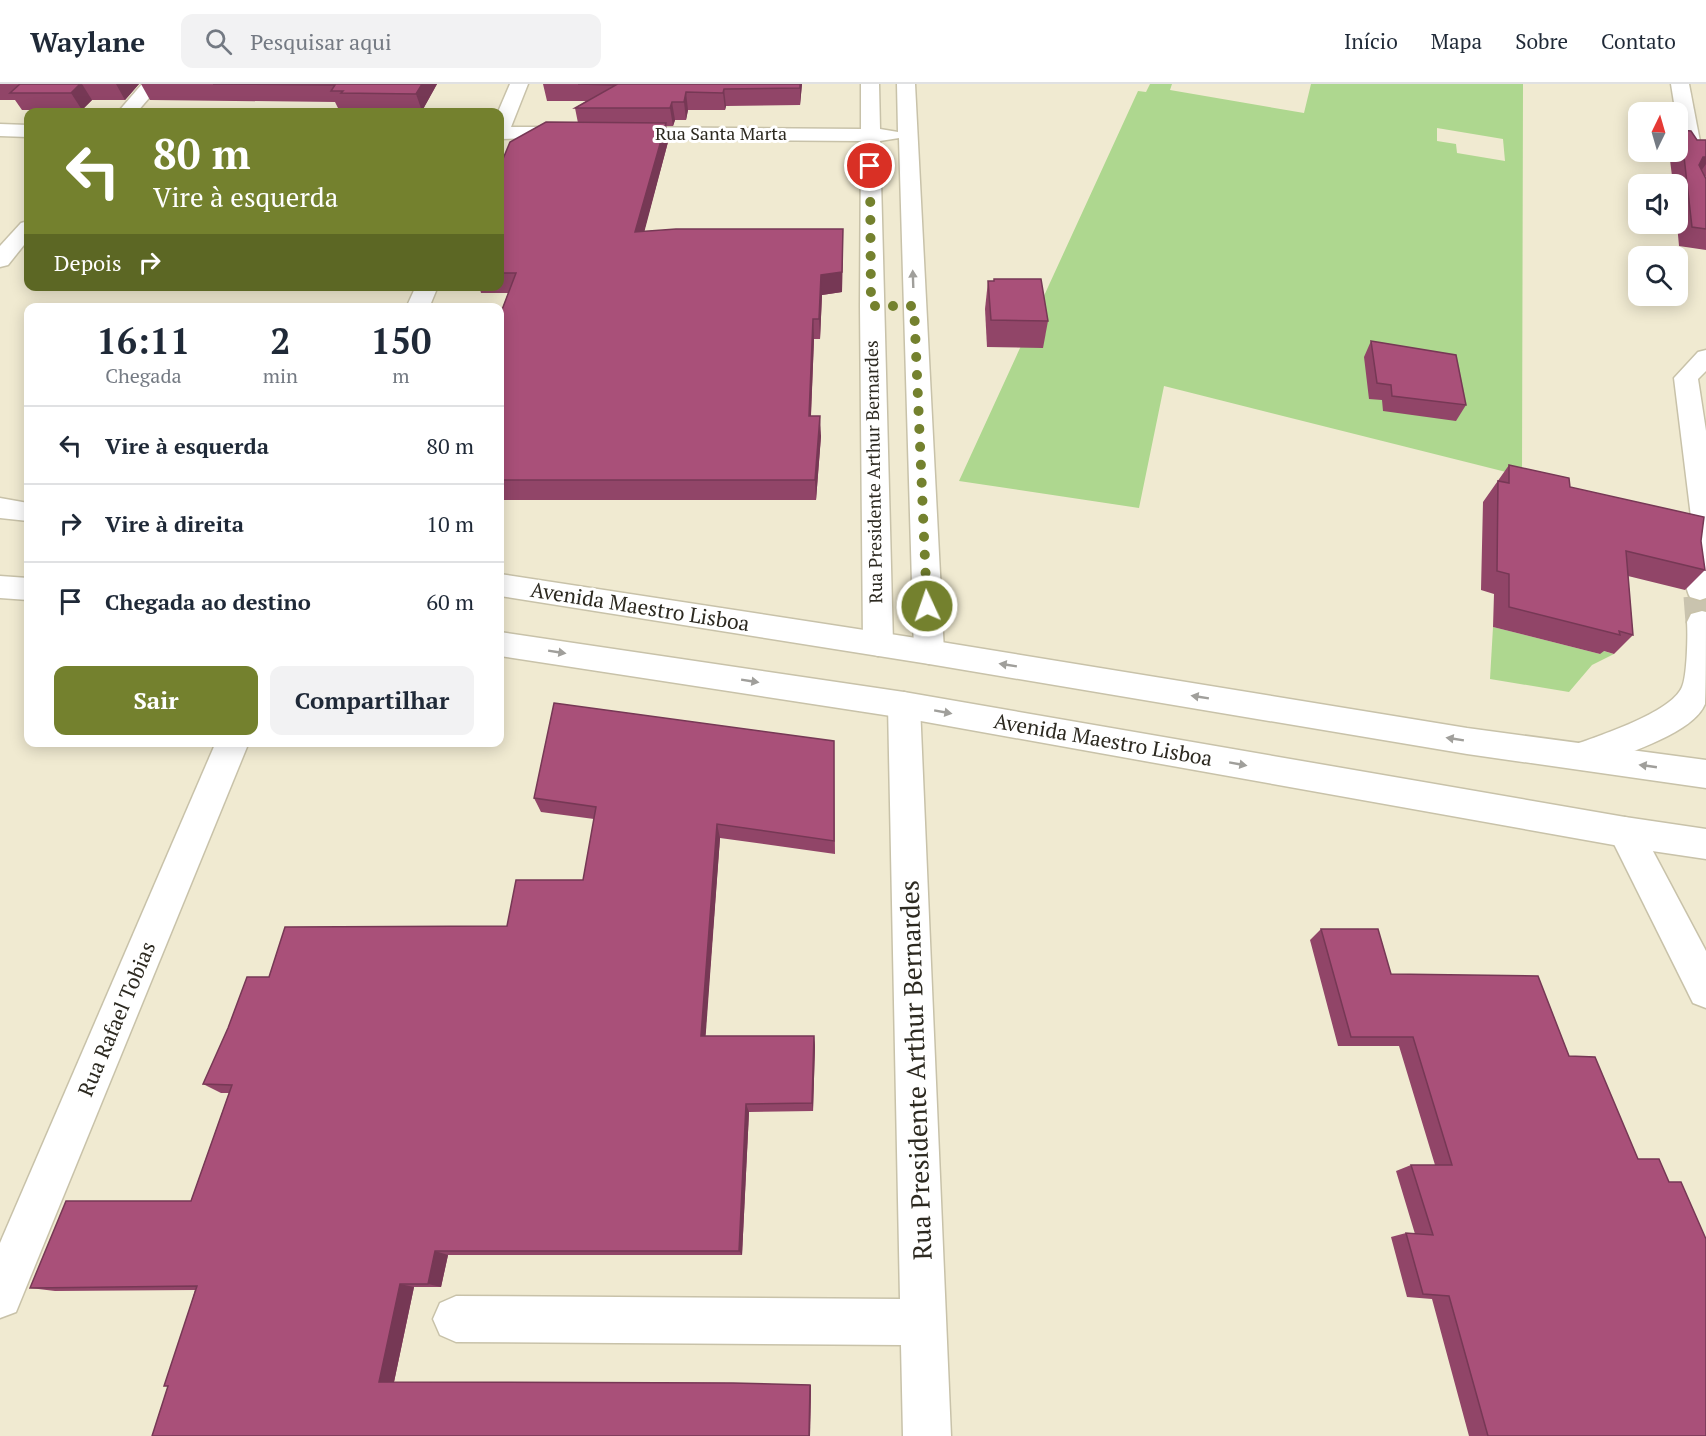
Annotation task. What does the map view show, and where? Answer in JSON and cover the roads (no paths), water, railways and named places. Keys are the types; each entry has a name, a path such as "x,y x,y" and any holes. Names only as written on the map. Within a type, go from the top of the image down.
{"main road":[{"path":"131,108 152,84"},
{"path":"504,121 519,84"},
{"name":"Rua Presidente Arthur Bernardes","path":"870,84 871,306 878,644"},
{"path":"906,84 929,652"},
{"path":"1680,84 1692,152"},
{"path":"0,130 24,130"},
{"name":"Rua Santa Marta","path":"504,131 907,135"},
{"path":"0,260 24,232"},
{"path":"871,306 914,306"},
{"path":"1706,357 1686,378 1706,525"},
{"path":"0,508 24,511"},
{"path":"1700,589 1698,544 1706,538"},
{"name":"Avenida Maestro Lisboa","path":"504,586 929,652 1467,741 1706,774"},
{"path":"0,587 24,589"},
{"path":"1583,756 1665,722 1686,707 1698,689 1702,622"},
{"name":"Avenida Maestro Lisboa","path":"504,645 904,705 1625,832 1706,844"},
{"name":"Rua Presidente Arthur Bernardes","path":"904,705 927,1436"},
{"name":"Rua Rafael Tobias","path":"0,1296 231,747"},
{"path":"1625,832 1706,990"},
{"path":"456,1319 924,1322"}],"tunnel":[{"path":"1700,589 1701,598"},
{"path":"1700,596 1702,622"}]}
